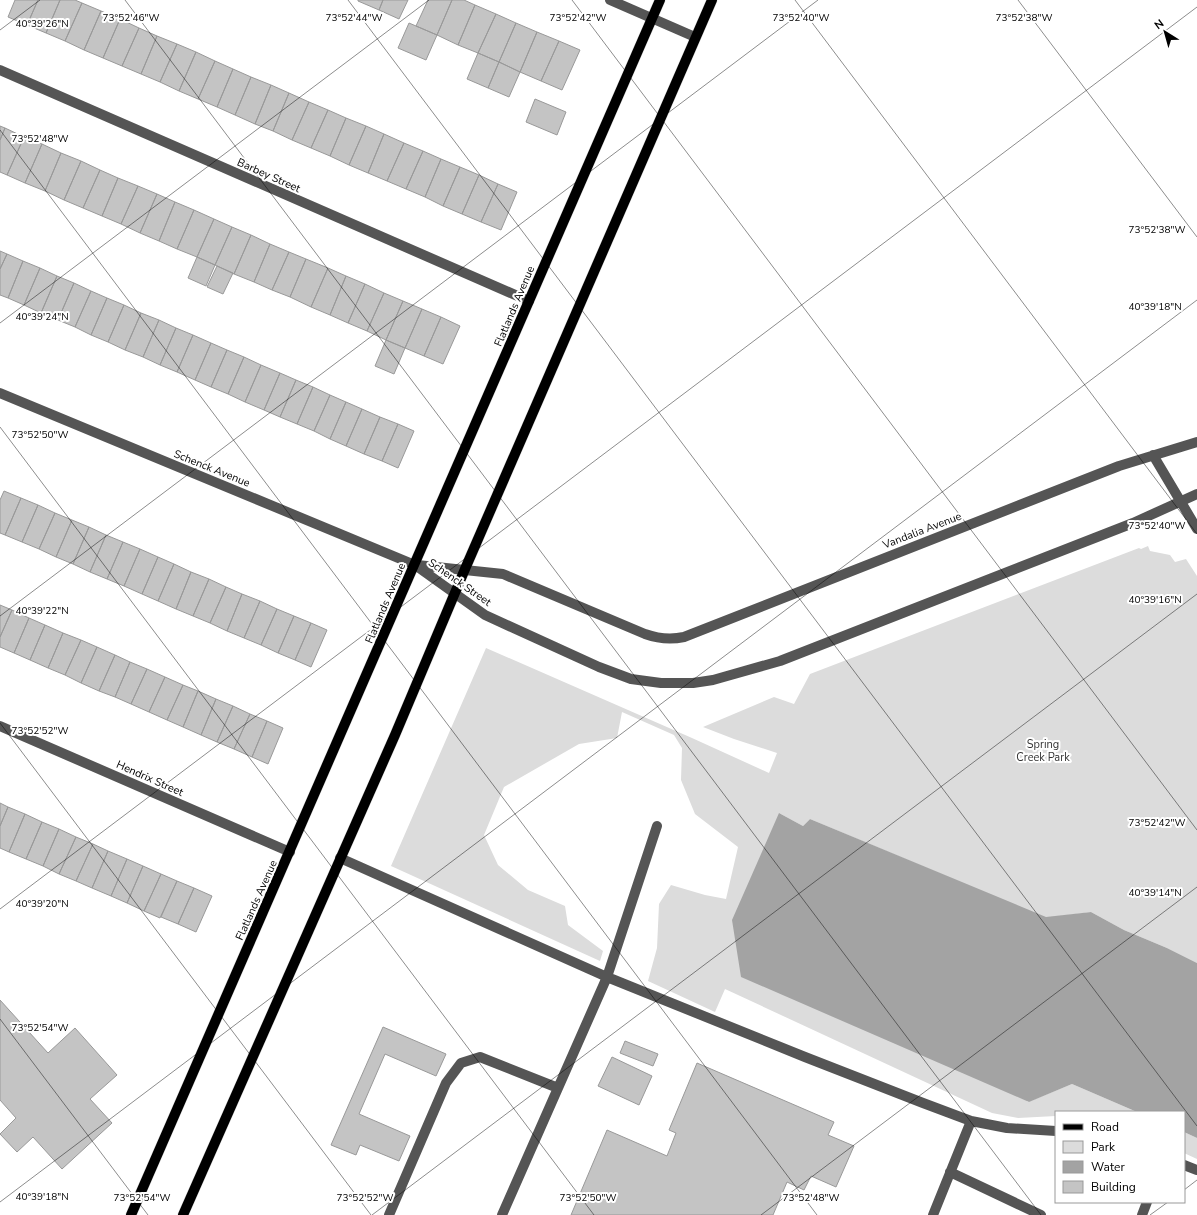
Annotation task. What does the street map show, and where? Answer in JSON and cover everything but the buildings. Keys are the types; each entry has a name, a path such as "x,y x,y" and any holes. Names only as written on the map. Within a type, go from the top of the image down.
{"main road":[{"name":"Flatlands Avenue","path":"131,1215 660,0"},
{"path":"183,1215 340,858 712,0"}],"street":[{"path":"610,0 695,37"},
{"name":"Barbey Street","path":"0,70 529,301"},
{"name":"Schenck Avenue","path":"0,393 415,565"},
{"name":"Vandalia Avenue","path":"657,638 665,640 684,637 1119,466 1197,442"},
{"path":"1153,455 1197,529"},
{"path":"1180,502 1197,494"},
{"name":"Schenck Street","path":"415,565 485,615 599,668 631,679 662,683 693,683 713,680 780,661 1133,523 1180,502"},
{"name":"Schenck Street","path":"415,565 504,574 657,638"},
{"name":"Hendrix Street","path":"0,726 290,852"},
{"path":"502,1215 607,977 657,826"},
{"path":"340,858 607,977 971,1122 1007,1128 1055,1132"},
{"path":"389,1215 446,1083 461,1063 480,1057 558,1088"},
{"path":"932,1215 971,1122"},
{"path":"1185,1165 1197,1170"},
{"path":"950,1172 1041,1215"},
{"path":"1142,1215 1147,1203"}],"green space":[{"name":"Spring Creek Park","path":"1148,546 1150,551 1170,555 1175,562 1186,559 1197,576 1197,963 1167,948 1124,930 1091,912 1046,918 810,819 803,826 779,813 1028,1102 1072,1084 1135,1111 1055,1111 1055,1116 1018,1118 992,1113 725,989 715,1012 648,981 657,948 659,904 671,885 705,895 726,899 738,847 695,814 681,780 682,748 674,735 622,712 617,738 579,744 504,787 484,835 498,865 528,890 565,906 568,925 603,951 600,961 391,866 486,648 769,773 777,753 703,727 774,697 794,704 810,674 1139,548 1141,549"},
{"path":"1185,1132 1197,1138 1197,1159 1185,1153"}],"water":[{"path":"779,813 803,826 810,819 1046,917 1091,912 1124,930 1167,948 1197,963 1197,1138 1185,1132 1185,1111 1135,1111 1072,1084 1029,1102 741,977 732,920"}]}
